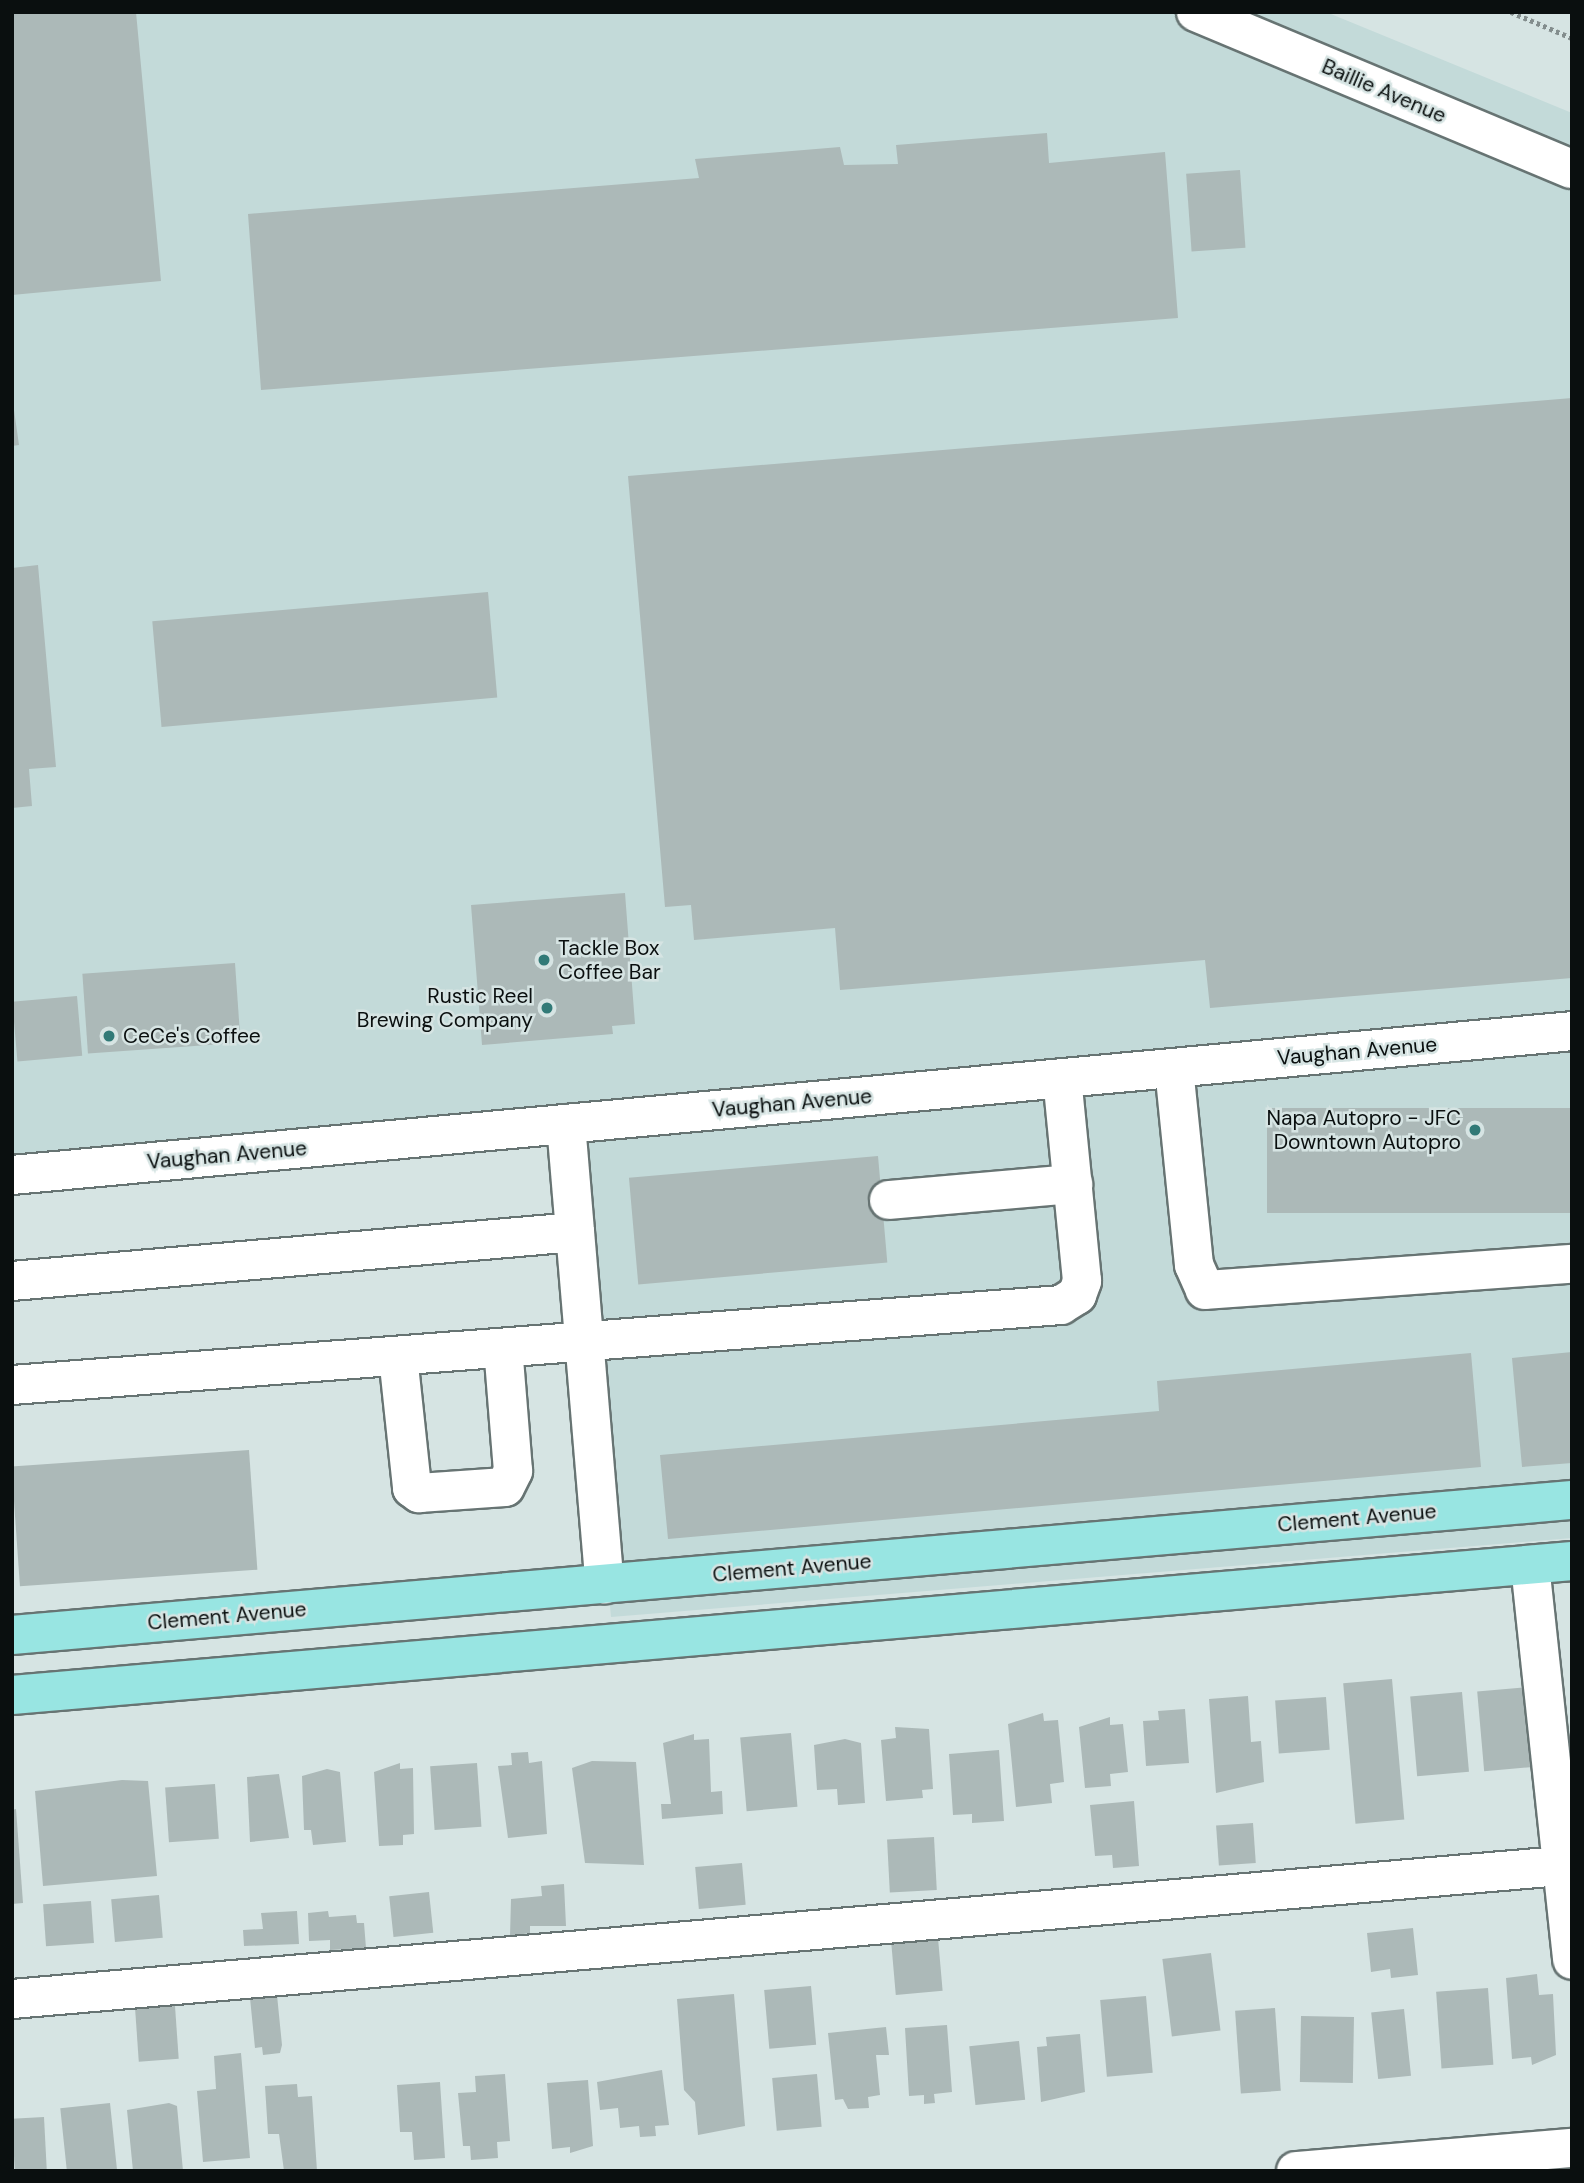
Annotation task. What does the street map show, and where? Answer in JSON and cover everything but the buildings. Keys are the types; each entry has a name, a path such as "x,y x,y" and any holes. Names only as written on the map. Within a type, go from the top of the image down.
{"main road":[{"name":"Clement Avenue","path":"12,1635 1572,1500"},
{"path":"12,1695 1572,1561"}],"street":[{"name":"Baillie Avenue","path":"1195,12 1572,169"},
{"name":"Vaughan Avenue","path":"12,1175 1572,1031"},
{"path":"1174,1068 1194,1265 1205,1290 1572,1264"},
{"path":"12,1385 1061,1306 1077,1296 1082,1281 1062,1078"},
{"path":"566,1124 605,1584"},
{"path":"889,1200 1073,1184"},
{"path":"12,1281 575,1233"},
{"path":"398,1356 412,1488 419,1493 505,1487 513,1471 503,1348"},
{"path":"1530,1565 1572,1960"},
{"path":"12,1998 1562,1866"},
{"path":"1296,2171 1572,2148"}],"path":[{"path":"1511,12 1572,38"}],"shaded area":[{"path":"12,12 1326,12 1572,113 1572,1538 611,1617 567,1118 12,1161"}],"place":[{"name":"Tackle Box Coffee Bar","path":"544,960"},
{"name":"Rustic Reel Brewing Company","path":"547,1008"},
{"name":"CeCe's Coffee","path":"109,1036"},
{"name":"Napa Autopro - JFC Downtown Autopro","path":"1475,1130"}]}
